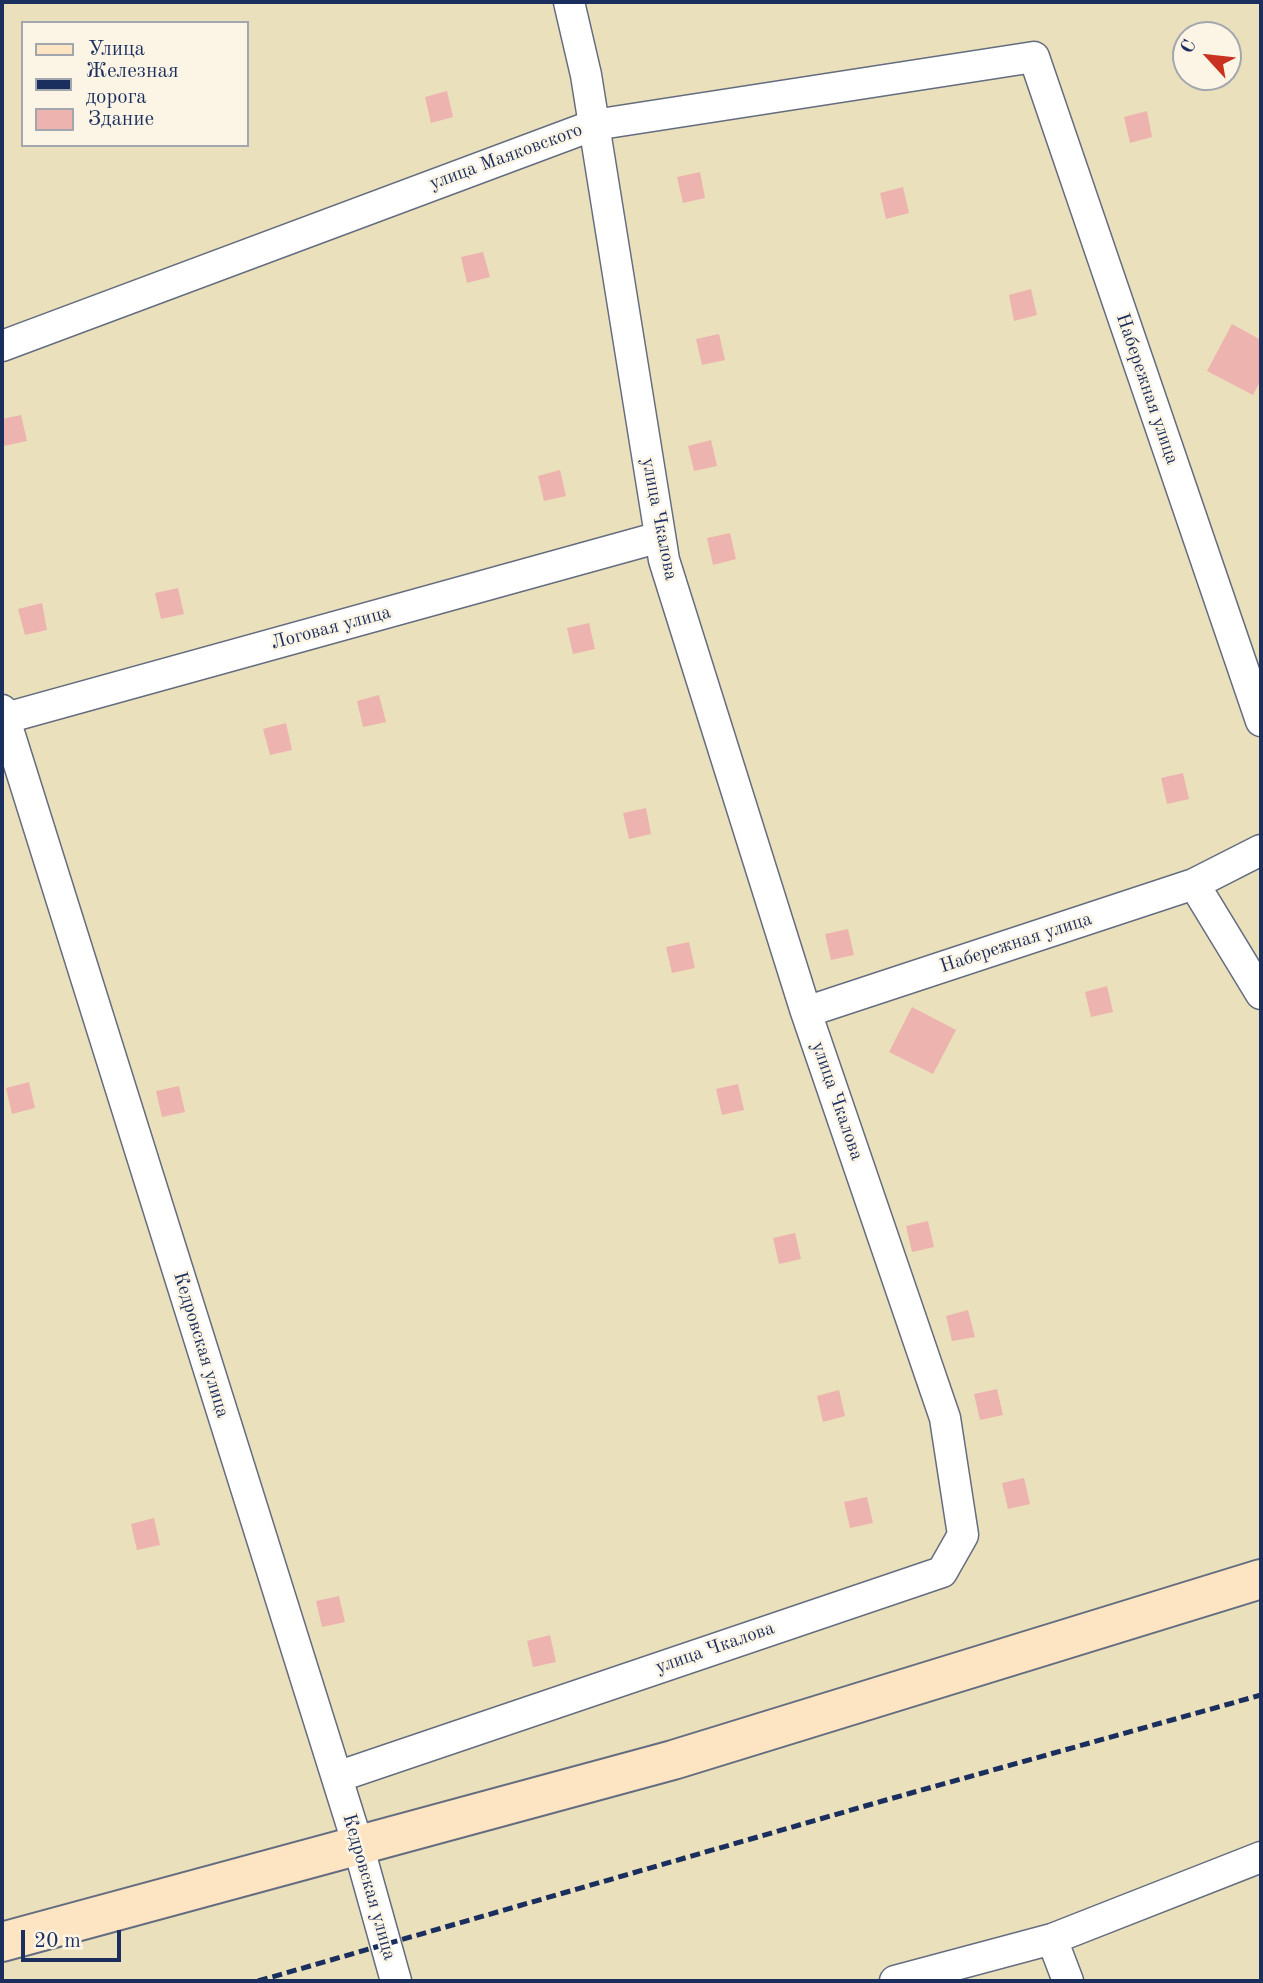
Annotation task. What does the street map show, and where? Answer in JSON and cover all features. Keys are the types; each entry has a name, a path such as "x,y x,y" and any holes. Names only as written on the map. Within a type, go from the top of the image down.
{"street":[{"name":"улица Чкалова","path":"337,1777 942,1572 963,1535 945,1418 806,1012 664,560 586,75 569,2"},
{"name":"улица Маяковского","path":"2,346 594,125 1034,57"},
{"name":"Набережная улица","path":"1034,57 1261,721"},
{"name":"Логовая улица","path":"2,716 660,537"},
{"name":"Кедровская улица","path":"2,716 337,1777 396,1981"},
{"name":"Набережная улица","path":"806,1012 1194,884 1261,850"},
{"path":"1194,884 1261,994"},
{"path":"2,1942 673,1760 1261,1578"},
{"path":"895,1981 1052,1939 1261,1857"},
{"path":"1052,1939 1068,1981"}],"building":[{"path":"447,91 453,117 431,123 425,97"},
{"path":"1147,111 1152,137 1130,143 1124,117"},
{"path":"700,172 705,198 683,203 677,177"},
{"path":"903,187 909,213 886,219 880,193"},
{"path":"483,252 490,277 467,283 461,257"},
{"path":"1031,289 1037,315 1014,321 1009,295"},
{"path":"1232,324 1261,340 1261,380 1253,395 1207,371"},
{"path":"719,334 725,360 702,365 696,339"},
{"path":"21,415 27,441 4,446 2,419"},
{"path":"711,440 717,466 694,471 688,446"},
{"path":"560,470 566,496 544,501 538,476"},
{"path":"730,533 736,559 713,565 707,538"},
{"path":"178,588 184,614 161,619 155,593"},
{"path":"42,603 47,630 25,635 18,609"},
{"path":"589,623 595,649 573,654 567,628"},
{"path":"379,695 386,722 363,727 357,701"},
{"path":"286,723 292,750 270,755 263,729"},
{"path":"1183,773 1189,799 1167,804 1161,778"},
{"path":"646,808 651,834 629,839 623,813"},
{"path":"848,929 854,955 831,960 825,934"},
{"path":"689,942 695,968 672,973 666,947"},
{"path":"1107,986 1113,1012 1091,1017 1085,992"},
{"path":"912,1007 956,1030 933,1074 889,1052"},
{"path":"29,1082 35,1108 12,1114 6,1088"},
{"path":"738,1084 744,1110 722,1115 716,1089"},
{"path":"179,1086 185,1112 162,1117 156,1091"},
{"path":"928,1221 934,1247 912,1252 906,1226"},
{"path":"795,1233 801,1259 779,1264 773,1238"},
{"path":"968,1310 975,1337 952,1341 946,1316"},
{"path":"997,1389 1003,1415 980,1420 974,1394"},
{"path":"839,1390 845,1416 823,1422 817,1396"},
{"path":"1024,1478 1030,1504 1008,1509 1002,1483"},
{"path":"867,1497 873,1523 850,1528 844,1502"},
{"path":"154,1518 160,1545 137,1550 131,1524"},
{"path":"339,1596 345,1622 322,1627 316,1601"},
{"path":"550,1635 556,1662 533,1667 527,1641"}],"railway":[{"path":"258,1981 1261,1695"}]}
